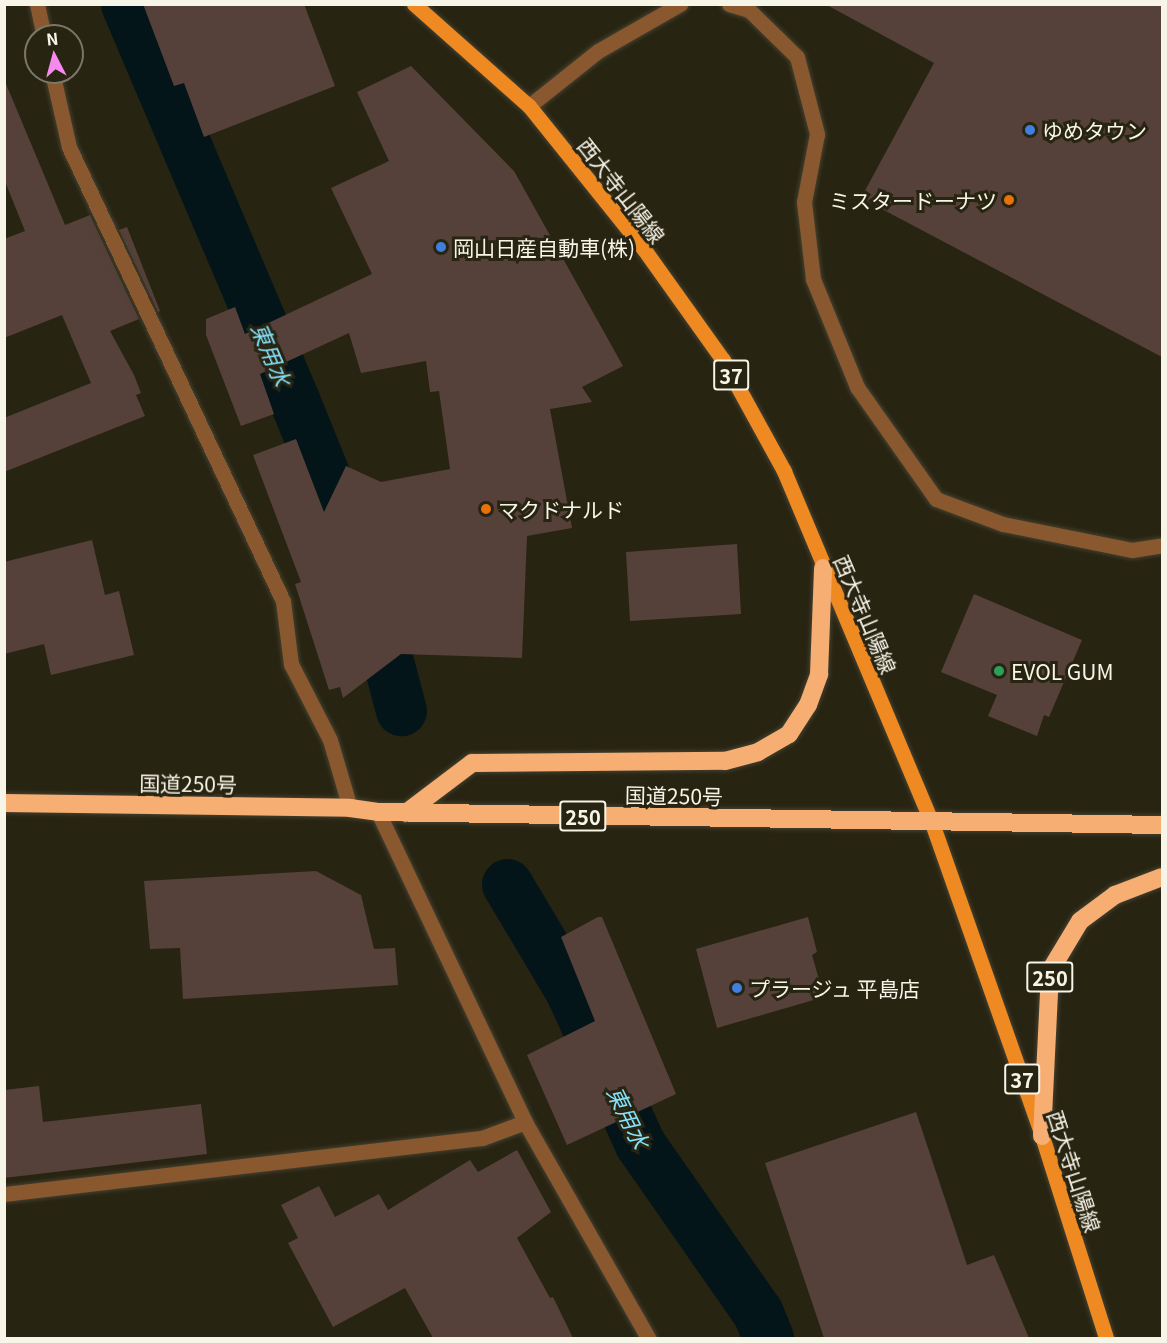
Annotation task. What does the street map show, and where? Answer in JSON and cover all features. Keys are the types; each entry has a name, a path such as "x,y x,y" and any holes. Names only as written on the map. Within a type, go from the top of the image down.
{"highway":[{"path":"406,813 472,763 725,761 758,752 789,734 808,705 819,674 823,568"},
{"name":"国道250号","path":"4,803 350,808 406,813 932,823 1162,825"},
{"name":"250","path":"1042,1136 1050,971 1080,921 1115,895 1162,877"}],"main road":[{"name":"西大寺山陽線","path":"414,4 529,106 643,248 723,360 784,471 932,823 1042,1136 1106,1338"}],"street":[{"path":"37,4 41,24"},
{"path":"529,106 598,51 680,4"},
{"path":"729,4 749,10 797,57 817,134 804,202 813,279 857,387 936,499 1015,526 1132,549 1162,545"},
{"path":"55,84 69,147 283,601 291,664 330,740 350,808"},
{"path":"378,812 525,1122 648,1338"},
{"path":"4,1194 482,1138 525,1122"}],"building":[{"path":"143,4 304,4 335,86 204,137 184,83 174,86"},
{"name":"ゆめタウン","path":"825,4 1162,4 1162,357 861,198 934,63"},
{"path":"411,66 514,171 623,366 582,387 592,402 550,409 572,528 527,536 522,658 401,654 343,698 340,687 329,690 295,584 301,582 253,455 296,439 324,512 346,466 381,482 450,469 439,391 430,392 426,361 361,373 349,333 260,374 274,414 241,426 206,335 206,319 235,307 245,334 372,274 331,188 389,161 357,92"},
{"path":"4,79 65,225 90,215 139,319 110,331 134,375 141,393 136,395 145,416 4,472 4,418 91,383 62,315 4,338 4,239 25,231 4,179"},
{"path":"127,227 160,311 158,312 119,230"},
{"path":"92,540 105,595 119,591 134,655 51,675 44,644 4,654 4,562"},
{"path":"737,544 741,614 630,621 626,552"},
{"path":"974,594 1082,640 1049,717 1044,715 1037,736 988,716 997,695 941,672"},
{"path":"316,871 361,895 374,949 395,948 398,985 183,999 180,948 150,949 144,881"},
{"path":"602,917 676,1094 567,1145 527,1055 595,1021 561,937"},
{"path":"808,917 817,952 812,955 824,997 717,1028 696,949"},
{"path":"39,1086 43,1122 201,1104 207,1154 4,1178 4,1090"},
{"path":"916,1112 967,1265 994,1255 1029,1338 824,1338 765,1163"},
{"path":"517,1150 551,1212 517,1238 550,1298 553,1297 573,1338 433,1338 405,1288 333,1327 288,1243 298,1238 281,1205 319,1186 335,1217 379,1194 388,1210 470,1160 478,1172"}],"waterway":[{"name":"東用水","path":"126,4 295,402 365,575 401,710"},
{"name":"東用水","path":"507,884 571,992 640,1144 758,1313 768,1338"}],"place":[{"name":"ゆめタウン","path":"1030,130"},
{"name":"ミスタードーナツ","path":"1009,200"},
{"name":"岡山日産自動車(株)","path":"441,247"},
{"name":"マクドナルド","path":"486,509"},
{"name":"EVOL GUM","path":"999,671"},
{"name":"プラージュ 平島店","path":"737,988"}]}
